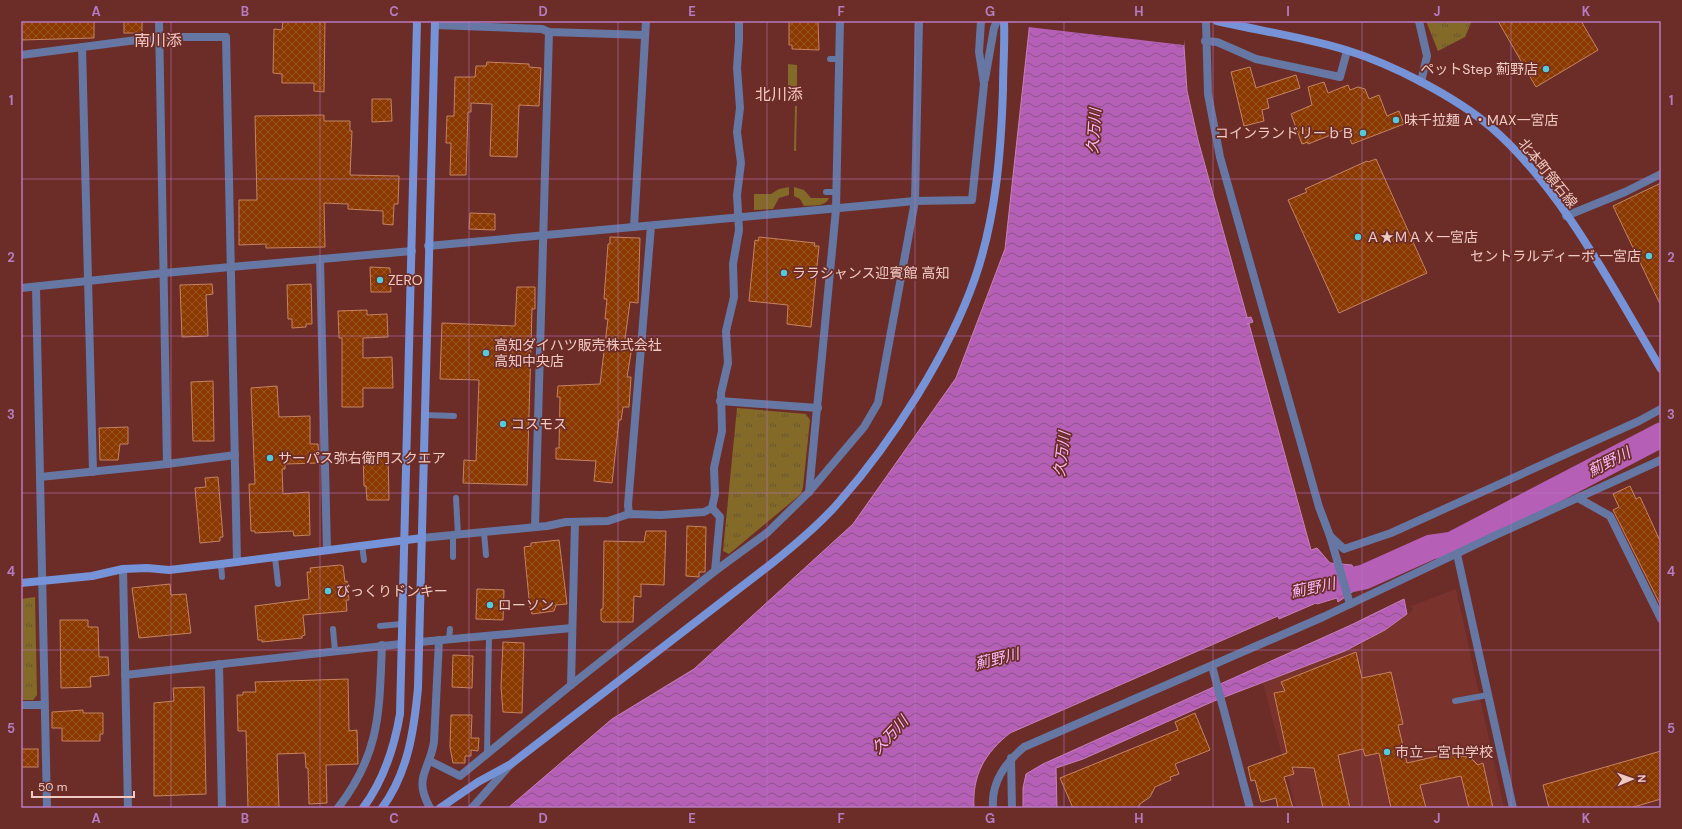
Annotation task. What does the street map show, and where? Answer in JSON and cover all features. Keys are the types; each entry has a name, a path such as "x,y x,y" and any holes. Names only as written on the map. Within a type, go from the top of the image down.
{"street":[{"path":"159,21 167,464"},
{"path":"363,808 381,778 396,740 400,714 417,21"},
{"path":"634,227 646,21"},
{"path":"712,508 715,494 714,468 722,430 720,401 728,363 726,331 734,296 733,264 740,218 737,195 741,163 737,132 740,108 737,68 739,21"},
{"path":"809,492 836,209 840,21"},
{"path":"430,761 460,776 571,685 715,571 768,532 809,492 864,427 878,403 915,200 919,21"},
{"path":"981,21 979,52 984,84"},
{"path":"428,246 836,209 915,200 972,200 984,84 994,28 997,21"},
{"path":"440,808 478,782 511,764 771,564 803,537 844,496 882,448 920,390 956,324 975,277 988,228 997,182 1001,139 1004,21"},
{"path":"1206,21 1205,41 1208,94 1220,157 1319,507 1330,536 1350,604"},
{"name":"北本町領石線","path":"1217,21 1294,37 1347,51 1421,82 1456,103 1492,128 1543,184 1566,216 1602,271 1661,369"},
{"path":"1419,21 1427,56 1421,82"},
{"path":"382,808 399,778 414,728 418,688 428,246 435,23 542,29 548,32 645,35"},
{"path":"535,527 548,32"},
{"path":"21,55 160,37 226,37 237,562"},
{"path":"1205,41 1217,42 1256,59 1340,77 1347,51"},
{"path":"82,47 92,472"},
{"path":"1566,216 1625,192 1661,174"},
{"path":"629,514 628,505 652,226"},
{"path":"21,288 164,273 412,251"},
{"path":"320,259 327,550"},
{"path":"36,287 40,477 44,510 45,541 42,581 47,808"},
{"path":"720,401 818,408"},
{"path":"1330,536 1344,549 1391,533 1639,421 1661,409"},
{"path":"40,477 167,464 234,455"},
{"path":"993,808 992,797 997,781 1011,758 1024,747 1212,666 1350,604 1661,460"},
{"path":"1578,498 1610,516 1661,619"},
{"path":"712,508 720,517 715,571"},
{"path":"21,583 92,576 122,569 147,568 169,570 422,538 484,533 575,522 608,522 629,514 661,515 704,512 712,508"},
{"path":"571,685 575,522"},
{"path":"1457,554 1513,808"},
{"path":"122,569 128,808"},
{"path":"420,642 572,628"},
{"path":"430,808 421,786 422,778 430,761 434,742 439,640"},
{"path":"125,675 401,644"},
{"path":"338,808 359,777 371,750 378,720 382,645"},
{"path":"219,664 222,808"},
{"path":"1212,666 1250,808"},
{"path":"21,706 44,705"},
{"path":"1011,758 1012,808"},
{"path":"472,808 511,764"}],"lane":[{"path":"830,59 839,59"},
{"path":"826,192 836,192"},
{"path":"425,415 454,416"},
{"path":"453,557 456,535 456,498"},
{"path":"484,533 486,555"},
{"path":"362,545 364,560"},
{"path":"275,557 278,584"},
{"path":"221,564 222,577"},
{"path":"380,626 402,624"},
{"path":"333,629 335,651"},
{"path":"449,639 450,629"},
{"path":"487,754 489,636"},
{"path":"1455,701 1488,695"}],"shaded area":[{"name":"市立一宮中学校","path":"1456,589 1504,808 1296,808 1263,683 1362,644 1407,615 1413,610 1411,606"}],"green space":[{"path":"1426,21 1474,21 1471,23 1465,37 1438,51"},
{"path":"788,64 797,65 797,100 788,100"},
{"path":"795,106 797,106 796,151 794,151"},
{"path":"789,187 789,195 779,198 773,209 754,210 754,194 771,194 779,189"},
{"path":"794,187 804,190 811,198 829,198 822,204 804,206 800,199 794,196"},
{"path":"737,408 806,414 810,420 801,494 729,554 723,551"},
{"path":"35,597 37,695 33,700 21,700 21,599"}],"water":[{"name":"久万川","path":"1030,21 1183,31 1187,91 1198,140 1247,317 1245,318 1251,317 1253,322 1247,324 1249,324 1311,550 1317,548 1330,563 1352,565 1358,588 1338,602 1337,598 1317,604 1316,603 1279,619 1278,616 1010,733 987,757 982,766 975,785 974,808 508,808 612,719 694,669 853,524 956,378 1005,249"},
{"path":"1404,599 1407,614 1385,630 1345,651 1214,701 1083,759 1056,768 1057,808 1023,808 1023,788 1026,774 1043,764 1351,625"}],"pier":[{"path":"1028,21 1185,21 1184,45 1028,27"}],"building":[{"path":"21,21 94,21 94,38 21,40"},
{"path":"124,21 142,21 142,33 124,33"},
{"path":"283,21 325,21 324,92 314,91 314,83 282,83 282,74 273,73 274,29 282,30"},
{"path":"789,21 818,21 819,50 792,49 792,45 789,45"},
{"name":"ペットStep 薊野店","path":"1498,21 1581,21 1598,50 1536,87"},
{"path":"487,62 529,64 529,67 541,68 539,106 519,105 517,157 490,156 492,104 471,103 471,112 468,112 466,175 450,175 451,143 446,143 447,116 454,116 455,77 475,77 476,66 486,66"},
{"path":"1250,67 1256,88 1296,75 1300,88 1267,99 1269,108 1262,110 1264,121 1244,126 1231,72"},
{"path":"1324,82 1328,93 1348,85 1350,90 1358,87 1365,89 1369,99 1379,95 1387,116 1399,111 1404,124 1352,144 1346,129 1308,144 1308,142 1302,144 1291,114 1312,105 1308,87"},
{"path":"372,99 391,99 392,121 372,122"},
{"path":"324,115 324,121 350,121 350,131 352,131 350,175 399,176 398,204 394,204 393,225 383,224 383,211 348,209 348,204 324,203 325,247 266,248 266,244 239,245 239,200 257,200 255,116"},
{"name":"Ａ★ＭＡＸ一宮店","path":"1376,159 1427,273 1339,313 1288,200 1307,192 1305,189 1367,161"},
{"name":"セントラルディーボ 一宮店","path":"1661,183 1661,306 1613,206"},
{"path":"470,213 495,214 495,230 469,229"},
{"path":"610,237 640,238 638,303 630,302 624,346 632,347 627,377 631,377 629,407 623,407 621,420 619,420 612,483 594,481 596,461 556,459 556,448 559,448 560,397 557,397 558,386 600,384 608,319 605,319 607,299 604,299 608,244 610,244"},
{"name":"ララシャンス迎賓館 高知","path":"759,237 815,243 814,246 819,246 811,327 787,324 788,305 749,301 755,240 758,241"},
{"name":"ZERO","path":"370,267 390,268 391,292 371,292"},
{"path":"212,284 213,294 206,295 208,336 182,337 180,285"},
{"path":"311,284 312,324 306,324 306,327 292,328 292,319 288,319 287,285"},
{"path":"517,287 535,287 535,309 532,309 527,485 463,483 464,460 476,461 479,380 440,379 442,323 515,326"},
{"path":"367,310 367,315 387,314 388,337 363,338 363,358 392,357 393,388 363,388 363,407 342,407 342,338 339,338 338,311"},
{"path":"213,381 214,441 193,441 191,382"},
{"name":"サーパス弥右衛門スクエア","path":"277,386 279,417 310,416 310,444 318,444 319,463 285,464 285,469 282,469 283,494 309,492 310,535 294,536 293,531 255,533 255,531 251,531 249,484 255,484 251,388"},
{"path":"128,427 128,444 120,444 118,460 100,460 99,428"},
{"path":"363,454 388,454 389,500 367,500 366,486 364,486"},
{"path":"218,477 223,537 220,537 220,541 200,543 195,488 206,487 205,478"},
{"path":"1630,486 1636,499 1640,497 1661,543 1661,606 1613,510 1619,507 1613,494"},
{"path":"687,526 706,527 705,572 699,572 699,577 686,576"},
{"path":"646,531 666,531 664,585 641,584 641,597 634,596 633,622 603,622 601,620 601,609 603,609 604,541 644,542"},
{"path":"559,540 567,604 556,605 554,611 532,614 530,609 524,547 531,546 531,543"},
{"path":"343,566 345,582 347,581 349,600 346,600 347,611 303,615 305,635 302,636 302,638 262,642 262,640 258,640 255,606 309,599 307,572 311,572 310,568"},
{"path":"170,584 171,595 186,594 191,633 139,638 132,588"},
{"name":"ローソン","path":"477,589 504,590 503,620 476,619"},
{"path":"60,620 88,620 88,627 98,627 99,657 108,657 109,675 90,677 91,687 61,688"},
{"path":"503,642 524,643 522,713 503,712 501,687"},
{"path":"1356,652 1362,678 1391,672 1403,724 1398,725 1407,763 1455,752 1456,755 1471,758 1478,765 1483,763 1493,808 1469,808 1461,776 1420,785 1426,808 1391,808 1379,753 1365,756 1363,749 1338,755 1350,808 1323,808 1314,768 1292,767 1294,774 1284,777 1293,808 1278,808 1276,798 1261,802 1255,780 1251,781 1248,767 1287,753 1274,693 1285,691 1281,682"},
{"path":"453,655 473,656 472,688 452,687"},
{"path":"348,679 349,731 357,730 358,764 326,765 327,803 309,804 308,768 306,768 305,753 277,754 279,808 248,808 246,731 238,731 237,695 243,695 243,692 256,692 255,682"},
{"path":"204,687 206,794 154,796 154,703 174,701 173,688"},
{"path":"83,710 83,713 103,713 103,734 100,734 100,741 62,741 62,728 52,728 52,712"},
{"path":"1195,713 1210,750 1175,764 1179,774 1170,777 1171,780 1155,787 1150,797 1140,804 1138,808 1073,808 1060,778 1178,730 1175,722"},
{"path":"451,715 472,715 471,738 479,738 478,751 471,750 471,756 465,756 465,763 453,763 450,747"},
{"path":"21,749 38,749 38,767 21,767"},
{"path":"1661,751 1661,799 1630,808 1549,808 1543,785"}],"waterway":[{"name":"薊野川","path":"1322,586 1364,577 1431,547 1452,544 1661,435"}],"place":[{"name":"ペットStep 薊野店","path":"1546,69"},
{"name":"味千拉麺 A・MAX一宮店","path":"1396,120"},
{"name":"コインランドリーｂＢ","path":"1363,133"},
{"name":"Ａ★ＭＡＸ一宮店","path":"1358,237"},
{"name":"セントラルディーボ 一宮店","path":"1649,256"},
{"name":"ララシャンス迎賓館 高知","path":"784,273"},
{"name":"ZERO","path":"380,280"},
{"name":"高知ダイハツ販売株式会社 高知中央店","path":"486,353"},
{"name":"コスモス","path":"503,424"},
{"name":"サーパス弥右衛門スクエア","path":"270,458"},
{"name":"びっくりドンキー","path":"328,591"},
{"name":"ローソン","path":"490,605"},
{"name":"市立一宮中学校","path":"1387,752"}],"district":[{"name":"南川添","path":"158,40"},
{"name":"北川添","path":"779,94"}]}
